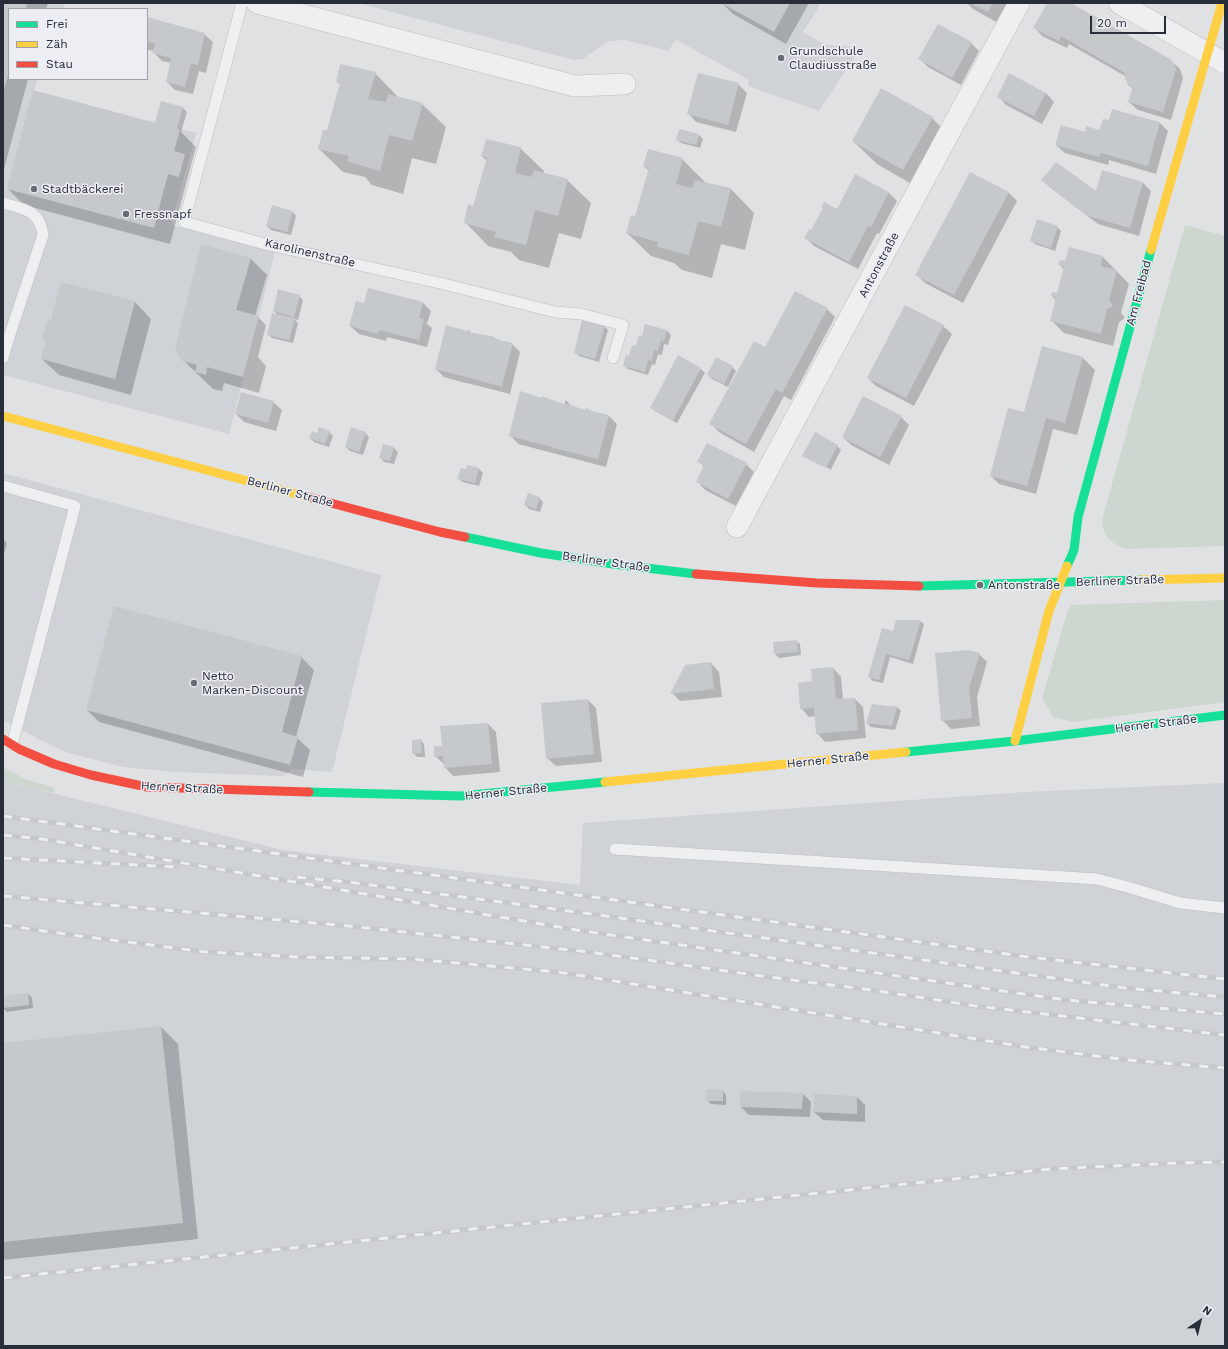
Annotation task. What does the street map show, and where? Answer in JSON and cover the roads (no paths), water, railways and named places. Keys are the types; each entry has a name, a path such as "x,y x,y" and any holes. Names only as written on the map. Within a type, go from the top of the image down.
{"street":[{"path":"257,3 575,86 625,84"},
{"name":"Antonstraße","path":"737,527 1019,3"},
{"path":"1119,3 1216,58"},
{"name":"Am Freibad","path":"1061,583 1074,550 1078,517 1147,265 1216,58 1222,3"},
{"name":"Berliner Straße","path":"3,416 440,532 541,553 599,562 704,575 817,583 936,586 1225,578"},
{"path":"1015,741 1049,611 1061,583"},
{"name":"Herner Straße","path":"7,742 54,765 98,778 147,787 461,796 1015,741 1225,716"}],"lane":[{"name":"Karolinenstraße","path":"242,3 184,222 265,244 444,284 555,312 582,314 623,325 613,358"},
{"path":"3,203 29,210 37,217 42,226 43,236 3,358"},
{"path":"3,486 75,506 7,742"},
{"path":"615,849 1097,879 1180,903 1225,908"}],"railway":[{"path":"3,816 1029,957 1225,979"},
{"path":"3,835 42,839 583,931 1066,1000 1225,1014"},
{"path":"3,858 175,867"},
{"path":"297,877 348,882 562,910 1125,988 1225,997"},
{"path":"3,896 349,926 589,952 872,990 976,1006 1225,1035"},
{"path":"3,925 206,952 298,957 411,959 558,972 1026,1047 1128,1060 1225,1068"},
{"path":"3,1278 1050,1169 1225,1162"}],"place":[{"name":"Grundschule Claudiusstraße","path":"781,58"},
{"name":"Stadtbäckerei","path":"34,189"},
{"name":"Fressnapf","path":"126,214"},
{"name":"Antonstraße","path":"980,585"},
{"name":"Netto Marken-Discount","path":"194,683"}]}
